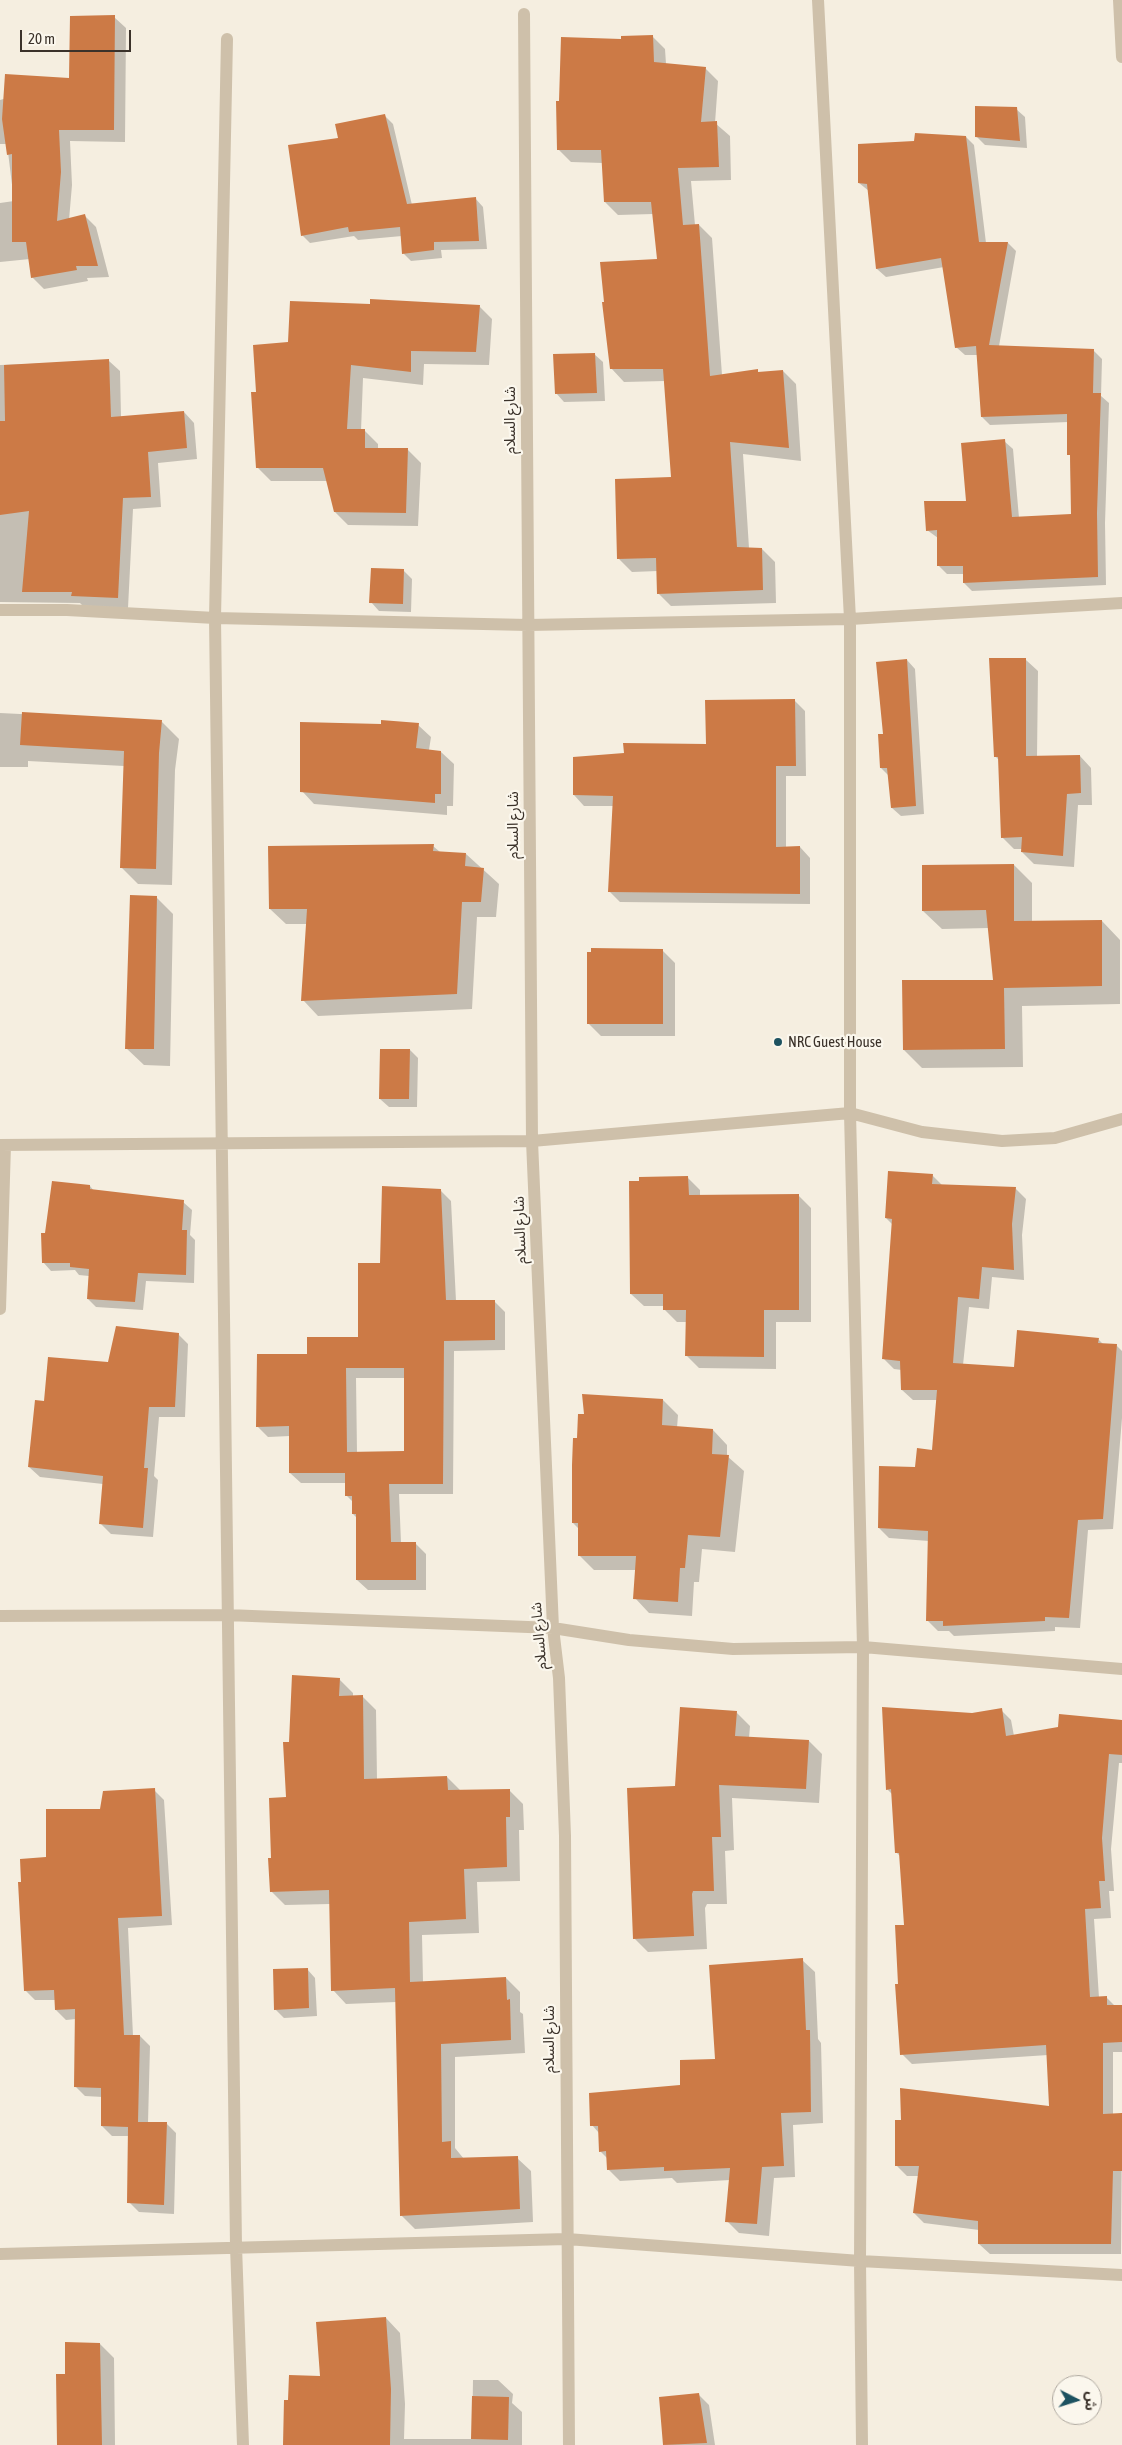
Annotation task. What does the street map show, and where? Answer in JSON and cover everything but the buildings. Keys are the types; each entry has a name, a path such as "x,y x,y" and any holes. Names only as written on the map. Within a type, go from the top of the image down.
{"street":[{"path":"818,0 850,620 850,1113 863,1647 860,2261 862,2445"},
{"path":"1119,0 1122,57"},
{"name":"شارع السلام","path":"524,14 532,1141 553,1628 559,1678 565,1836 569,2445"},
{"path":"226,38 215,618 220,1143 236,2246 243,2445"},
{"path":"0,610 66,610 215,618 528,624 850,620 1122,603"},
{"path":"0,1309 2,1145 532,1141 850,1113 922,1132 1002,1141 1054,1138 1122,1119"},
{"path":"0,1616 227,1615 553,1628 629,1640 733,1649 863,1647 1122,1669"},
{"path":"0,2254 236,2246 567,2239 860,2261 1122,2275"}],"place":[{"name":"NRC Guest House","path":"778,1042"}]}
